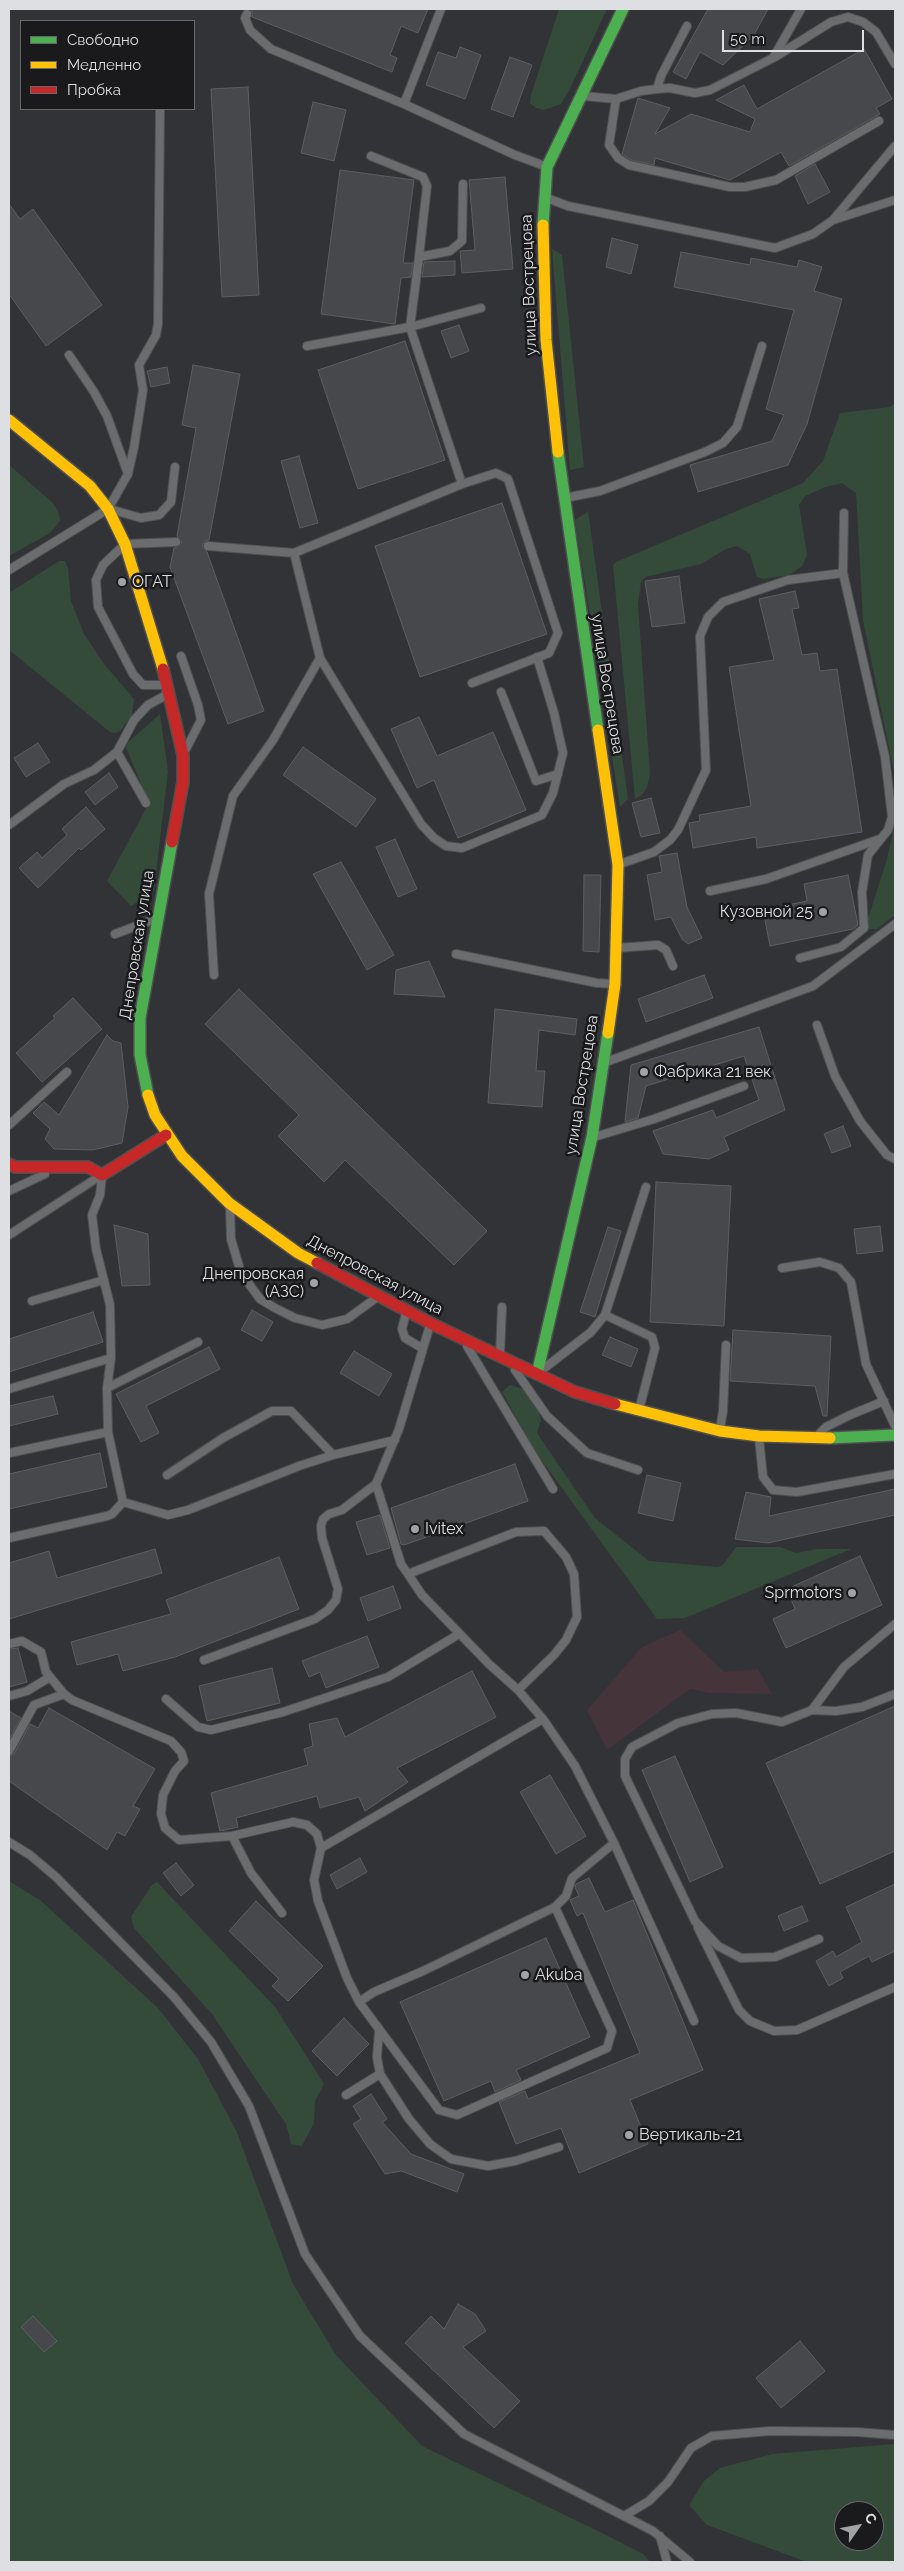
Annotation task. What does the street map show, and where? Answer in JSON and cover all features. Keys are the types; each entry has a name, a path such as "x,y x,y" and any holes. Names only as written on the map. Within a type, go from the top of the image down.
{"main road":[{"name":"улица Вострецова","path":"537,1374 592,1137 601,1063 615,984 618,865 563,498 546,340 542,264 543,196 547,167 623,9"},
{"name":"Днепровская улица","path":"9,420 90,486 108,509 125,544 168,689 183,755 183,782 140,1018 140,1055 146,1089 155,1115 166,1135 204,1180 229,1203 298,1253 430,1323 575,1392 639,1412 720,1431 759,1436 850,1440 895,1435"},
{"path":"9,1164 16,1167 88,1166 102,1175 166,1135"}],"lane":[{"path":"404,104 442,9"},
{"path":"773,58 800,9"},
{"path":"247,14 245,18 250,30 271,49 404,104 515,155 547,167"},
{"path":"581,96 616,98 670,88 695,93 710,90 773,58 831,22 848,17 863,22 876,32 895,64"},
{"path":"657,89 661,76 687,26"},
{"path":"616,98 609,144 618,158 629,165 730,187 745,188 776,180 879,121"},
{"path":"9,570 108,509 128,474 143,390 139,365 156,334 158,324 160,110"},
{"path":"543,196 568,206 775,248 813,234 833,220 895,146"},
{"path":"371,156 423,177 427,186 410,327 462,484"},
{"path":"419,257 450,251 462,242 463,184"},
{"path":"833,220 895,200"},
{"path":"307,346 410,327 481,308"},
{"path":"563,498 600,491 705,452 723,443 738,427 762,346"},
{"path":"69,356 103,408 128,474"},
{"path":"108,509 141,518 159,515 171,502 175,467"},
{"path":"208,546 294,553 462,484 496,473 508,479 558,633 549,653 472,683"},
{"path":"800,958 841,947 864,928 862,892 868,855 888,830 892,817 884,757 843,573 844,513"},
{"path":"168,689 143,685 132,674 98,607 96,580 103,565 125,544 176,542"},
{"path":"294,553 320,658 422,824 434,838 446,846 462,848 542,815 553,793 563,753 554,713 537,658"},
{"path":"618,865 654,852 670,840 678,830 706,770 700,636 708,617 723,602 788,580 843,573"},
{"path":"181,656 198,705 201,720 183,755"},
{"path":"214,975 209,894 233,796 273,740 320,658"},
{"path":"9,824 64,784 94,770 117,752 134,720 148,705 168,689"},
{"path":"501,692 536,781 558,774"},
{"path":"117,752 146,803"},
{"path":"710,892 766,879 880,838"},
{"path":"115,934 157,919"},
{"path":"601,1063 813,986 895,924"},
{"path":"617,948 658,945 666,950 673,966"},
{"path":"456,954 597,983 615,984"},
{"path":"817,1025 835,1076 860,1121 887,1155 895,1160"},
{"path":"9,1125 67,1072"},
{"path":"592,1137 654,1119 744,1086"},
{"path":"9,1191 63,1166"},
{"path":"9,1235 102,1175"},
{"path":"102,1175 100,1195 92,1215 96,1249 110,1305 111,1358 107,1388 108,1432 122,1502"},
{"path":"537,1374 591,1332 605,1315 646,1187"},
{"path":"229,1203 231,1239 241,1273 260,1299 294,1318 322,1325 346,1318 379,1296"},
{"path":"782,1268 820,1262 838,1268 851,1282 866,1364 895,1426"},
{"path":"32,1300 104,1280"},
{"path":"502,1307 504,1358 547,1416 587,1453 638,1470"},
{"path":"406,1310 402,1329 405,1338 422,1348"},
{"path":"605,1315 652,1337 655,1348 639,1412"},
{"path":"204,1660 314,1619 328,1610 336,1600 338,1589 321,1526 323,1519 329,1514 342,1510 376,1484 395,1440 430,1323"},
{"path":"462,1338 553,1488"},
{"path":"107,1388 198,1342"},
{"path":"720,1431 723,1411 726,1345"},
{"path":"9,1389 111,1358"},
{"path":"815,1438 826,1427 884,1401"},
{"path":"167,1476 223,1438 272,1411 291,1411 333,1454"},
{"path":"9,1453 108,1432"},
{"path":"759,1436 763,1477 774,1490 797,1492 895,1474"},
{"path":"122,1502 168,1515 188,1510 333,1454 395,1440"},
{"path":"376,1484 402,1564 422,1595 459,1634 518,1690 543,1719 575,1766 614,1843 694,2021"},
{"path":"9,1538 107,1516 112,1514 122,1502"},
{"path":"408,1574 516,1532 544,1531 566,1557 574,1574 577,1617 566,1640 554,1655 518,1690"},
{"path":"812,1710 844,1667 895,1624"},
{"path":"166,1699 198,1727 211,1730 283,1712 388,1677 459,1634"},
{"path":"9,1644 22,1641 40,1652 50,1677 64,1694 170,1741 181,1752 184,1761 176,1771 163,1795 161,1814 165,1828 179,1840 232,1836 294,1822 307,1825 317,1834 321,1848 314,1880 318,1901 347,1978 359,2002 379,2031 439,2110 457,2115 607,2048 612,2031 556,1907"},
{"path":"9,1696 27,1691 50,1677"},
{"path":"9,1751 34,1705 64,1694"},
{"path":"895,1694 862,1707 836,1711 812,1710 782,1722 736,1713 712,1714 678,1723 632,1747 625,1759 625,1776 694,1921 739,2010 750,2021 774,2031 797,2030 895,1987"},
{"path":"321,1848 543,1719"},
{"path":"232,1836 251,1873 282,1913"},
{"path":"9,1842 30,1855 56,1877 174,1997 211,2042 249,2106 305,2254 360,2336 464,2434 660,2536 690,2562"},
{"path":"359,2002 374,1992 423,1971 556,1907 566,1896 572,1878 614,1843"},
{"path":"694,1921 718,1946 741,1958 776,1958 819,1939"},
{"path":"885,1992 895,1993"},
{"path":"379,2031 377,2057 380,2074 409,2119 430,2144 451,2158 488,2166 516,2161 559,2147"},
{"path":"346,2096 380,2074"},
{"path":"624,2516 650,2501 668,2482 691,2448 712,2436 770,2431 857,2432 895,2436"},
{"path":"660,2536 667,2562"}],"shaded area":[{"path":"680,1630 724,1672 758,1669 772,1694 710,1693 690,1689 607,1750 587,1710 642,1647"}],"green space":[{"path":"559,9 607,9 569,91 561,104 544,110 536,108 530,103 531,95"},
{"path":"552,249 562,255 584,467 570,470"},
{"path":"895,403 895,777 863,620 856,493 842,483 825,487 805,496 799,505 807,555 802,566 789,575 764,579 757,577 750,554 737,546 726,549 701,564 645,577 641,582 638,604 650,774 647,788 642,795 635,799 613,565 616,562 803,483 823,461 840,413 890,407"},
{"path":"9,465 52,502 58,511 60,521 50,533 9,556"},
{"path":"588,511 628,799 620,807 575,520"},
{"path":"59,561 65,561 68,568 71,601 84,634 105,665 134,699 132,715 120,731 115,733 110,732 9,650 9,593"},
{"path":"160,714 168,771 154,891 131,906 107,881 149,803 125,745"},
{"path":"895,823 895,915 877,929 869,929 867,922 887,859"},
{"path":"510,1385 523,1389 536,1404 541,1420 537,1433 595,1518 649,1561 718,1567 723,1565 736,1547 780,1547 796,1553 818,1549 851,1549 685,1618 657,1619 537,1454 502,1392"},
{"path":"9,1881 40,1900 158,2008 198,2059 236,2130 293,2284 336,2355 422,2446 604,2534 643,2554 650,2562 9,2562"},
{"path":"157,1882 276,2008 324,2084 315,2101 314,2123 302,2146 291,2144 286,2124 212,2014 134,1928 131,1917 152,1885"},
{"path":"895,2444 895,2562 807,2562 707,2525 689,2505 704,2481 720,2468 772,2454"}],"building":[{"path":"249,9 428,9 418,33 401,26 390,55 397,58 392,72 252,17 252,11"},
{"path":"708,9 768,9 754,35 723,65 700,52 686,79 673,72"},
{"path":"460,47 481,55 465,99 426,85 438,52 456,58"},
{"path":"864,49 892,99 876,108 880,114 789,166 781,152 730,180 655,158 654,165 631,160 622,154 638,98 670,108 655,134 691,114 750,132 755,119 716,100 744,85 757,109"},
{"path":"510,57 532,65 513,117 491,109"},
{"path":"248,87 259,295 222,297 211,89"},
{"path":"313,102 346,110 334,161 301,153"},
{"path":"815,164 830,192 808,204 795,176"},
{"path":"340,170 414,180 403,263 413,263 411,277 401,278 395,324 321,314"},
{"path":"505,177 513,269 462,273 460,251 475,250 469,180"},
{"path":"9,204 20,219 33,209 102,305 46,346 9,294"},
{"path":"612,238 638,245 631,274 606,267"},
{"path":"681,252 750,265 751,258 797,267 799,260 822,267 814,291 842,299 807,424 788,465 698,492 690,465 772,441 784,415 766,409 794,310 674,287"},
{"path":"455,261 455,275 422,277 424,262"},
{"path":"459,325 469,351 451,358 441,331"},
{"path":"405,341 445,460 358,489 318,370"},
{"path":"193,365 240,374 209,540 205,541 202,546 207,552 264,711 228,724 170,567 174,548 182,542 177,536 196,428 182,425"},
{"path":"167,367 170,383 151,387 147,371"},
{"path":"299,456 318,523 300,528 281,461"},
{"path":"502,503 547,634 420,677 375,546"},
{"path":"679,576 685,623 652,627 645,581"},
{"path":"795,591 799,608 792,609 802,655 817,653 820,671 837,669 862,832 757,848 756,837 693,848 689,823 700,821 699,815 751,806 729,667 774,660 759,599"},
{"path":"419,717 437,756 493,732 526,810 458,838 434,780 417,788 391,729"},
{"path":"38,743 50,762 26,777 14,758"},
{"path":"303,747 376,799 356,827 283,775"},
{"path":"109,773 118,787 95,805 85,792"},
{"path":"651,798 660,833 641,837 632,803"},
{"path":"86,807 105,829 81,850 79,848 38,888 19,868 37,852 42,858 67,835 62,829"},
{"path":"395,839 417,889 398,897 376,847"},
{"path":"677,853 687,907 702,938 688,944 682,939 671,917 655,920 647,875 662,872 659,856"},
{"path":"341,862 394,955 367,970 313,874"},
{"path":"584,875 601,875 599,952 583,951"},
{"path":"848,875 858,925 853,929 770,946 763,910 807,901 804,884"},
{"path":"429,961 445,997 394,994 396,970"},
{"path":"704,975 713,998 646,1022 638,999"},
{"path":"239,989 487,1231 454,1265 345,1160 324,1182 278,1136 299,1115 205,1024"},
{"path":"73,998 102,1029 42,1082 16,1053 55,1018 53,1016"},
{"path":"495,1009 577,1019 575,1035 539,1030 536,1071 545,1071 542,1107 488,1103"},
{"path":"759,1027 785,1110 724,1137 729,1150 709,1159 663,1154 653,1131 713,1110 716,1118 759,1100 744,1056 646,1086 638,1118 625,1122 631,1065"},
{"path":"107,1035 113,1041 121,1043 128,1107 122,1143 93,1150 54,1149 45,1139 50,1129 33,1113 44,1102 59,1115"},
{"path":"843,1126 851,1146 832,1153 824,1134"},
{"path":"656,1182 731,1186 724,1326 650,1322"},
{"path":"114,1225 148,1234 150,1285 122,1286"},
{"path":"880,1226 883,1251 857,1254 854,1229"},
{"path":"608,1227 621,1231 595,1317 580,1312"},
{"path":"252,1310 273,1322 262,1341 241,1330"},
{"path":"93,1312 103,1342 9,1372 9,1339"},
{"path":"733,1330 831,1336 827,1416 823,1416 815,1386 730,1381"},
{"path":"610,1337 638,1349 631,1367 602,1355"},
{"path":"209,1347 220,1369 146,1406 159,1433 141,1442 116,1394"},
{"path":"354,1351 392,1374 379,1396 340,1373"},
{"path":"53,1396 58,1414 9,1426 9,1406"},
{"path":"100,1453 107,1487 9,1509 9,1474"},
{"path":"515,1464 528,1501 404,1545 401,1544 391,1508"},
{"path":"647,1475 681,1483 673,1521 638,1513"},
{"path":"895,1489 895,1515 768,1543 735,1539 746,1492 771,1497 769,1516"},
{"path":"380,1515 390,1548 367,1555 356,1522"},
{"path":"155,1549 162,1573 9,1619 9,1563 49,1551 57,1578"},
{"path":"860,1556 882,1605 786,1648 773,1619 795,1609 787,1589"},
{"path":"279,1557 299,1609 175,1657 123,1671 118,1654 77,1665 71,1642 171,1614 166,1600"},
{"path":"393,1586 401,1608 368,1621 360,1598"},
{"path":"367,1636 379,1667 326,1688 320,1672 309,1677 302,1661"},
{"path":"18,1648 27,1682 9,1687 9,1649"},
{"path":"272,1668 280,1703 207,1721 199,1686"},
{"path":"472,1671 496,1717 397,1768 408,1782 365,1811 359,1797 320,1808 317,1796 236,1818 238,1827 220,1831 211,1793 308,1765 304,1749 313,1746 309,1724 337,1718 345,1737"},
{"path":"895,1706 895,1851 820,1884 766,1763"},
{"path":"49,1708 155,1769 133,1806 140,1809 125,1836 117,1832 107,1850 9,1781 9,1757 14,1754 30,1724 38,1728"},
{"path":"9,1711 21,1718 9,1740"},
{"path":"675,1756 723,1867 690,1882 642,1770"},
{"path":"550,1775 586,1836 556,1854 520,1792"},
{"path":"360,1858 367,1872 337,1889 330,1875"},
{"path":"176,1863 194,1885 181,1896 163,1873"},
{"path":"589,1878 605,1912 633,1900 703,2070 630,2100 648,2144 579,2173 561,2128 516,2144 499,2102 525,2091 528,2099 640,2053 583,1913 577,1916 570,1900 579,1896 575,1887 576,1884"},
{"path":"895,1884 895,1951 872,1962 869,1956 840,1972 843,1978 829,1986 816,1961 833,1951 836,1957 862,1942 846,1907"},
{"path":"256,1901 323,1966 288,2001 272,1986 279,1979 229,1931"},
{"path":"802,1906 808,1921 784,1931 778,1916"},
{"path":"546,1938 590,2037 516,2070 521,2080 495,2092 491,2081 444,2101 400,2002"},
{"path":"344,2018 369,2044 337,2076 312,2051"},
{"path":"371,2094 387,2119 382,2122 411,2154 464,2174 457,2192 401,2171 385,2174 353,2124 361,2119 353,2106"},
{"path":"458,2304 475,2314 486,2331 463,2347 520,2401 494,2428 405,2343 431,2316 444,2329"},
{"path":"33,2316 57,2341 44,2352 21,2327"},
{"path":"800,2341 825,2371 781,2408 756,2378"}],"traffic: fast":[{"path":"543,225 547,167 623,9"},
{"path":"558,452 598,730"},
{"path":"148,1095 140,1055 140,1018 172,842"},
{"path":"537,1374 592,1137 608,1033"},
{"path":"830,1438 895,1435"}],"traffic: slow":[{"path":"543,225 546,340 558,452"},
{"path":"9,420 90,486 108,509 125,544 163,669"},
{"path":"598,730 618,865 615,984 608,1033"},
{"path":"148,1095 155,1115 182,1156 229,1203 298,1253 317,1263"},
{"path":"615,1404 720,1431 759,1436 830,1438"}],"traffic: jam":[{"path":"163,669 183,755 183,782 172,842"},
{"path":"9,1164 15,1167 88,1167 102,1175 166,1135"},
{"path":"317,1263 430,1323 575,1392 615,1404"}],"place":[{"name":"ОГАТ","path":"122,582"},
{"name":"Кузовной 25","path":"823,912"},
{"name":"Фабрика 21 век","path":"644,1072"},
{"name":"Днепровская (АЗС)","path":"314,1283"},
{"name":"Ivitex","path":"415,1529"},
{"name":"Sprmotors","path":"852,1593"},
{"name":"Akuba","path":"525,1975"},
{"name":"Вертикаль-21","path":"629,2135"}]}
